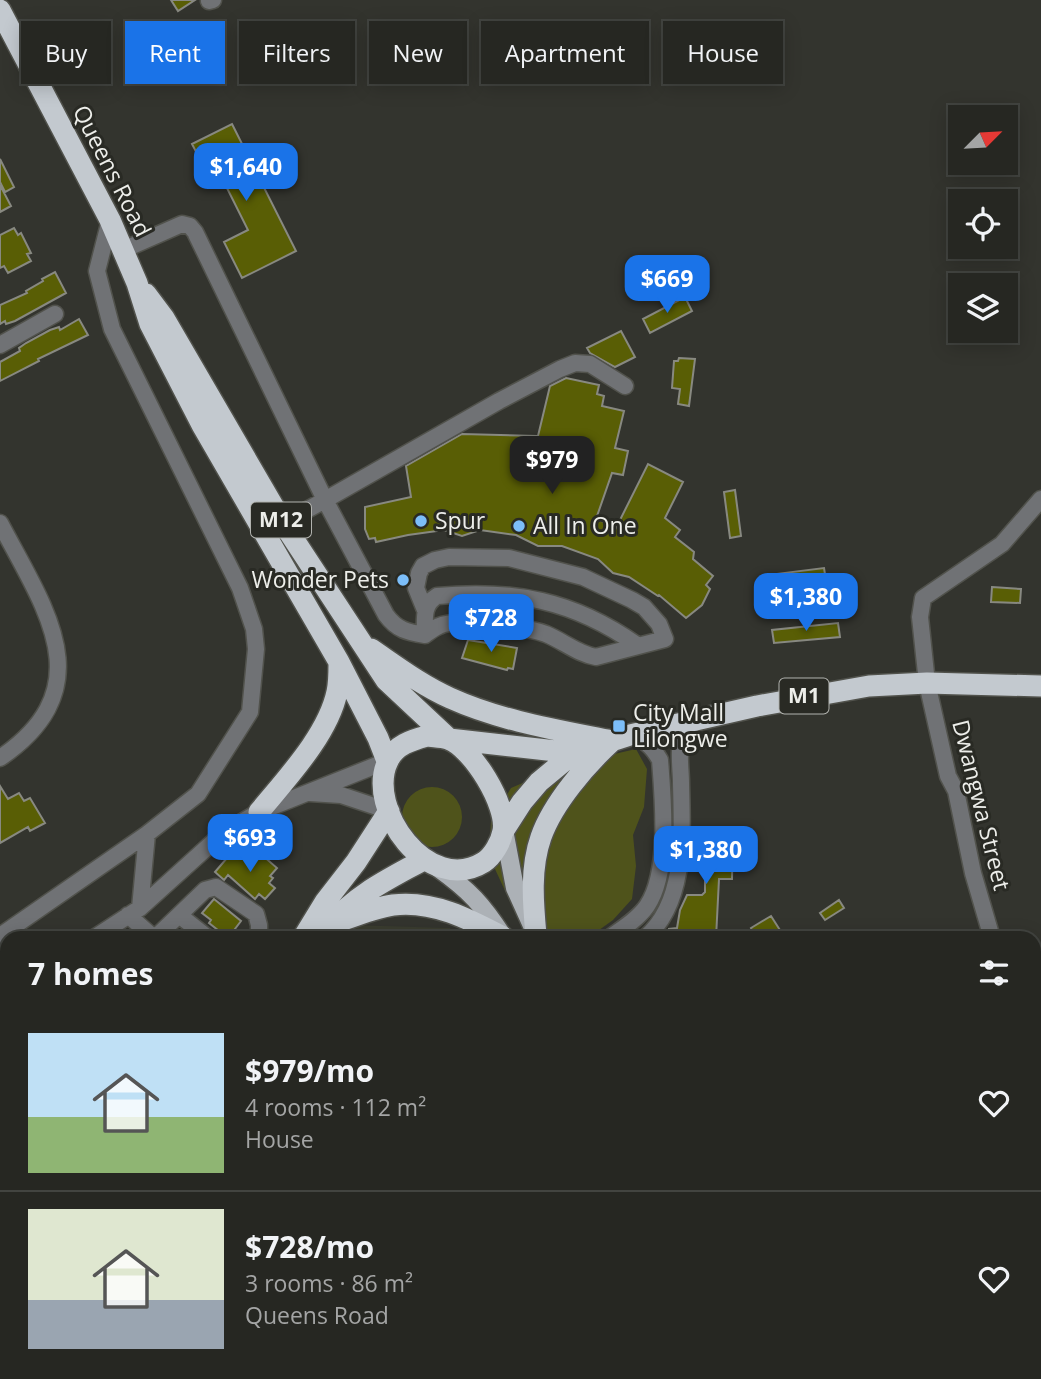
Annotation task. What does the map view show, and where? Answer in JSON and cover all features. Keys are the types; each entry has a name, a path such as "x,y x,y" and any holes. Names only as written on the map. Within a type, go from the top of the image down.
{"highway":[{"name":"Queens Road","path":"0,10 110,220 137,283"},
{"name":"M12","path":"137,283 164,318 284,523 386,680 449,739 468,753 495,793 504,830"},
{"name":"M12","path":"137,283 150,324 202,425 339,662 378,738 387,761 384,781 388,811 401,836 431,864"},
{"path":"361,642 411,677 471,707 535,726 621,738"},
{"path":"259,812 292,772 329,716 338,691 339,662"},
{"name":"M1","path":"504,830 539,782 573,753 621,738 835,690 927,683 1041,686"},
{"path":"387,761 409,741 427,736 449,739"},
{"path":"537,931 533,893 535,864 541,837 559,804 579,777 621,738"},
{"name":"M1","path":"449,739 573,753"},
{"path":"307,931 388,811"},
{"path":"328,931 344,909 366,892 431,864 461,869 477,866 495,850 504,830"},
{"path":"329,931 393,905 425,905 450,912 490,931"}],"main road":[{"path":"504,830 515,888 535,931"},
{"path":"431,864 465,887 484,907 499,931"}],"street":[{"path":"7,931 147,834 198,794 250,712 256,649 254,629 240,589 112,329 97,271 110,220"},
{"path":"123,250 182,224 190,226 386,615 397,627 425,635"},
{"path":"0,345 55,314"},
{"path":"284,523 560,369 575,363 590,364 625,386"},
{"name":"Dwangwa Street","path":"990,931 973,873 956,791 948,776 927,683 920,617 923,598 1002,544 1041,499"},
{"path":"0,523 49,619 56,643 58,675 54,696 45,716 16,748 0,758"},
{"path":"449,557 509,558 583,577 644,607 659,624 665,639 596,657 585,655 546,634 519,627 480,623 440,624 425,635 425,610 416,588 419,573 423,566 449,557"},
{"path":"425,610 430,600 437,596 492,593 531,597 557,604 590,618 637,645"},
{"path":"651,931 662,918 672,896 678,872 682,817 681,746 687,728 702,718"},
{"path":"618,931 647,907 658,880 662,853 660,760 652,747 642,739 621,738"},
{"path":"105,931 134,912 223,833 259,812 387,761"},
{"path":"304,793 341,795 388,811"},
{"path":"147,834 134,912 149,931"},
{"path":"162,931 205,890 216,887 256,914 259,931"},
{"path":"179,915 199,931"}],"shaded area":[{"path":"348,925 450,928 452,931 345,931"}],"green space":[{"path":"636,749 647,769 644,807 633,835 636,866 632,899 613,920 598,931 525,931 489,856 491,821 511,788 562,766"},
{"path":"426,787 438,787 457,800 462,817 460,829 449,842 438,847 426,847 407,834 402,823 402,811 415,792"}],"building":[{"path":"171,0 195,0 178,11"},
{"path":"232,124 296,251 242,278 224,242 248,230 214,162 204,167 192,144"},
{"path":"0,159 14,187 5,192 0,182"},
{"path":"0,185 11,206 0,212"},
{"path":"14,228 18,235 21,233 31,253 27,254 31,261 8,273 4,266 0,268 0,235"},
{"path":"55,272 66,293 15,321 0,324 0,305 27,293 26,291 43,281 42,279"},
{"path":"685,297 692,311 650,333 643,319"},
{"path":"79,319 88,335 0,381 0,362 20,351 19,348 26,343 50,330 59,327 60,330"},
{"path":"621,331 635,357 615,367 590,353 587,348"},
{"path":"679,358 695,359 689,406 678,404 680,389 672,388 674,361"},
{"path":"566,378 599,385 597,394 604,396 602,406 624,411 615,448 628,451 623,475 612,473 596,519 612,525 610,535 612,536 648,464 683,482 665,518 680,530 675,537 694,552 693,559 713,576 706,585 710,589 702,605 686,618 659,595 629,577 613,573 598,559 562,546 538,546 516,535 480,530 462,536 444,530 376,542 375,538 369,539 365,529 365,507 411,497 406,466 462,434 538,436 550,386"},
{"path":"735,490 741,536 730,538 724,492"},
{"path":"824,568 828,593 772,601 768,575"},
{"path":"992,587 1021,589 1020,603 991,602"},
{"path":"838,623 840,637 774,643 772,630"},
{"path":"468,640 517,648 513,669 507,670 462,658"},
{"path":"0,786 8,799 19,793 24,801 30,798 45,823 30,831 28,827 0,843"},
{"path":"692,832 733,833 732,879 719,879 716,931 669,931 677,928 680,910 687,895 702,895 705,892 705,869 700,869 700,860 690,860"},
{"path":"262,855 277,868 270,876 273,878 269,883 275,888 265,899 259,894 255,899 228,875 224,880 215,872 227,858"},
{"path":"214,899 241,921 233,931 219,931 202,913"},
{"path":"839,900 844,908 825,920 820,913"},
{"path":"771,916 781,931 753,931 751,928"}],"place":[{"name":"Spur","path":"421,521"},
{"name":"All In One","path":"519,526"},
{"name":"Wonder Pets","path":"403,580"},
{"name":"City Mall Lilongwe","path":"619,726"}]}
